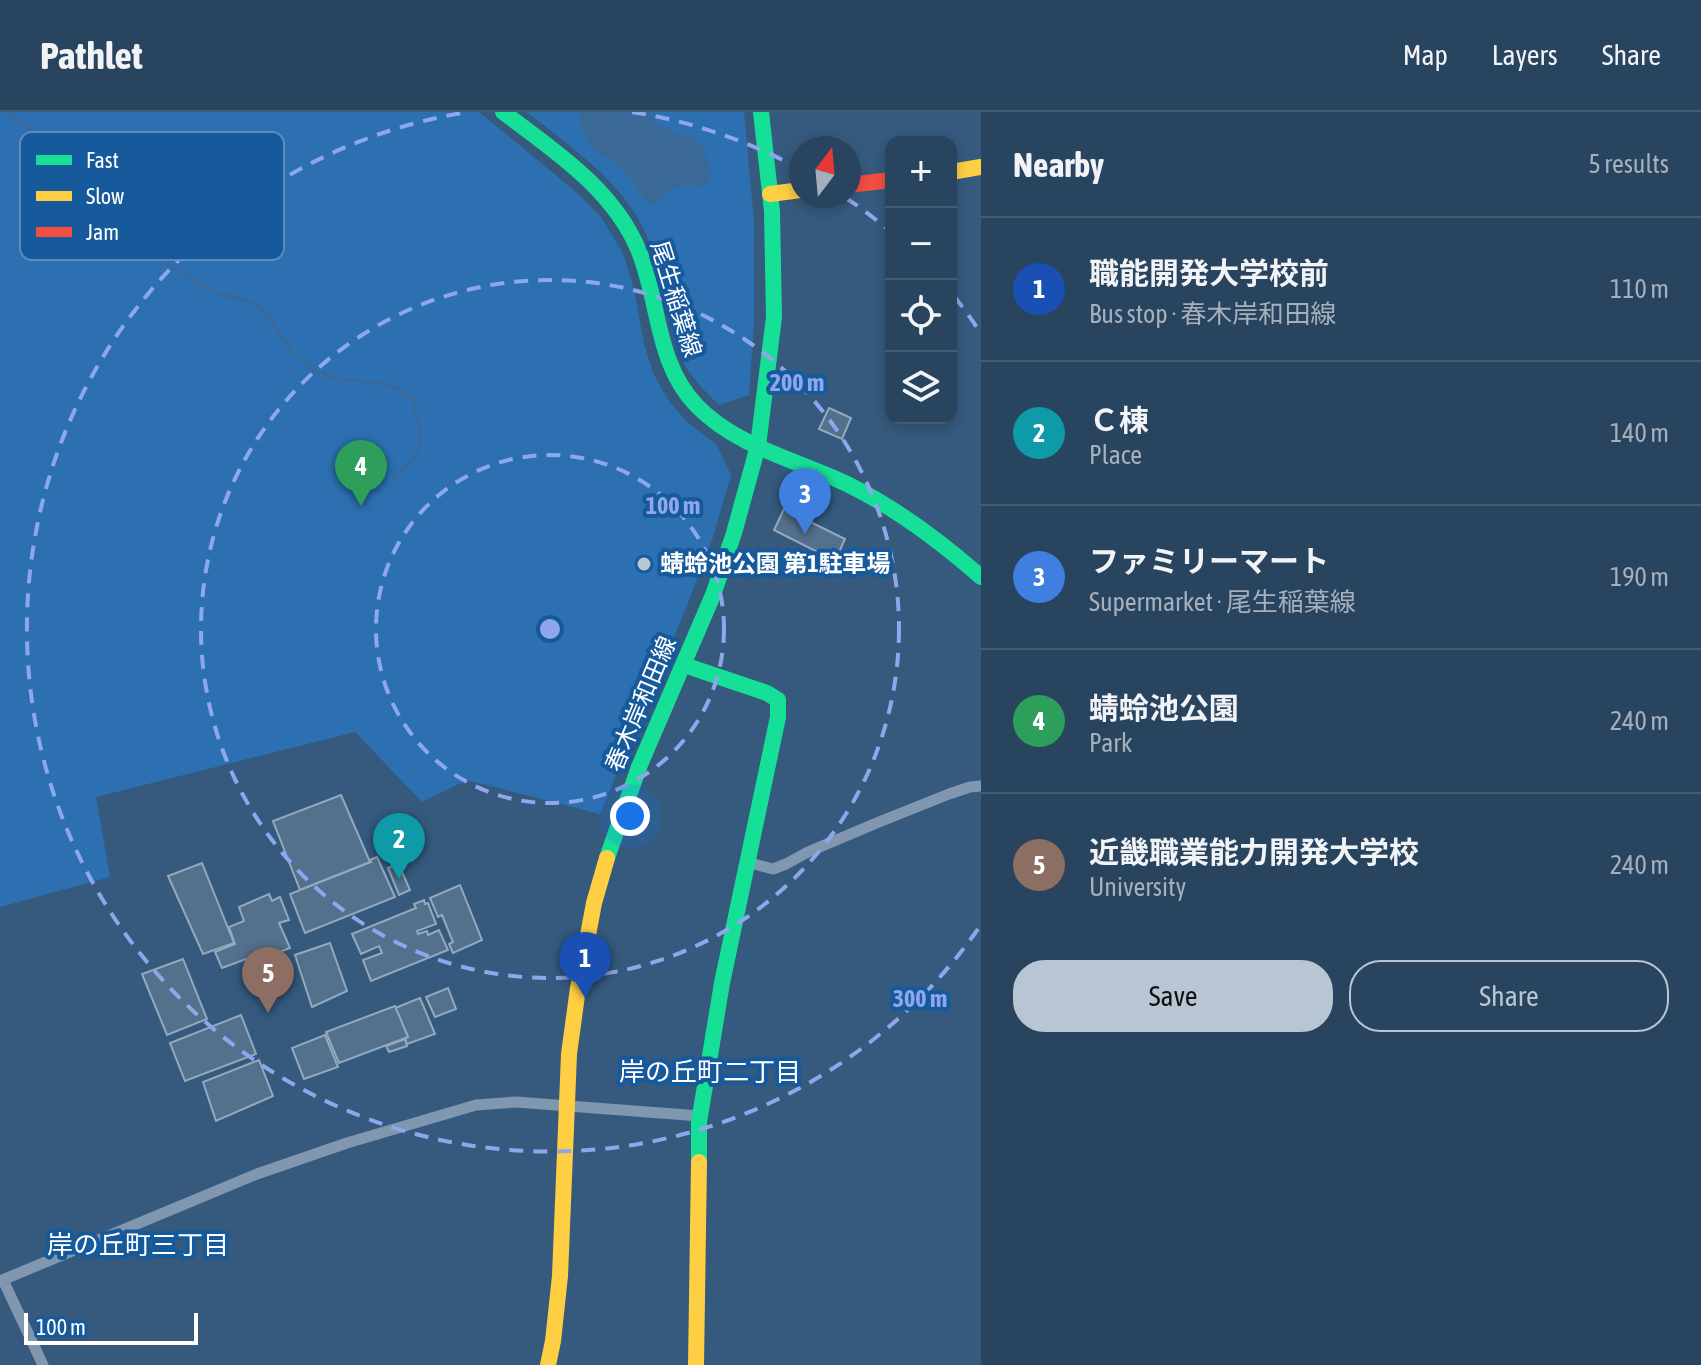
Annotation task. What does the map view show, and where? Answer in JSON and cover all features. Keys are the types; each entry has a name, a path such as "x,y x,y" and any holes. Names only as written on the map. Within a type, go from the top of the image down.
{"street":[{"name":"尾生稲葉線","path":"503,112 577,170 617,212 645,269 662,347 670,367 696,406 728,431 850,485 894,509 942,542 981,577"},
{"name":"春木岸和田線","path":"548,1365 560,1276 565,1107 572,1027 586,939 597,891 639,767 713,595 758,446 774,317 770,194 761,112"},
{"path":"957,171 981,167"},
{"path":"861,184 885,181"},
{"path":"770,194 789,192"},
{"path":"684,665 767,693 778,700 778,717 722,983 700,1116 696,1365"},
{"path":"746,862 773,869 949,794 981,786"},
{"path":"43,1365 2,1280 231,1184 347,1143 476,1105 516,1102 700,1116"}],"shaded area":[{"path":"0,112 479,112 575,191 601,217 623,253 654,375 668,400 688,423 716,444 731,475 713,537 686,608 600,814 467,780 422,802 355,732 96,797 110,877 0,907"},
{"path":"527,112 744,112 754,221 754,323 749,395 719,405 693,377 675,343 657,264 636,215 594,166"},
{"path":"577,112 649,113 657,123 676,135 694,138 705,154 712,175 702,187 676,187 665,194 657,205 646,202 627,174 592,147"}],"building":[{"path":"829,408 851,418 842,439 819,429"},
{"path":"784,509 845,539 835,561 774,530"},
{"path":"341,795 370,862 300,890 273,821"},
{"path":"377,857 395,897 305,933 290,894"},
{"path":"202,863 234,943 203,954 168,876"},
{"path":"398,863 410,890 399,895 388,868"},
{"path":"460,885 482,940 453,953 449,944 453,942 442,915 438,917 430,898"},
{"path":"269,894 272,901 280,897 289,920 279,923 290,948 248,964 246,959 222,968 215,952 235,944 229,927 244,921 239,907"},
{"path":"424,900 436,924 417,931 418,934 427,931 428,935 439,930 448,950 371,981 363,960 382,953 379,946 361,954 352,934 416,908 414,904"},
{"path":"330,943 347,991 312,1007 295,955"},
{"path":"183,959 207,1019 167,1035 142,974"},
{"path":"448,988 456,1009 435,1017 426,997"},
{"path":"420,998 435,1034 407,1044 405,1039 408,1037 395,1008"},
{"path":"395,1006 408,1037 339,1063 326,1032"},
{"path":"241,1015 256,1054 185,1081 170,1043"},
{"path":"325,1035 338,1067 304,1079 292,1048"},
{"path":"405,1039 407,1046 389,1052 386,1046"},
{"path":"259,1060 273,1096 216,1121 203,1082"}],"waterway":[{"path":"9,112 34,132"},
{"path":"160,260 220,294 252,302 264,312 295,355 313,370 340,379 384,384 401,390 412,399 421,431 419,448 412,461 392,480"}],"traffic: fast":[{"path":"503,112 580,172 627,227 645,269 673,371 697,406 730,432 847,484 900,514 981,577"},
{"path":"607,858 639,767 713,595 758,446 774,317 772,211 761,112"},
{"path":"684,665 767,693 778,700 778,717 722,983 699,1122 699,1162"}],"traffic: slow":[{"path":"957,171 981,167"},
{"path":"770,194 789,192"},
{"path":"548,1365 560,1276 569,1054 594,903 607,858"},
{"path":"696,1365 699,1162"}],"traffic: jam":[{"path":"861,184 885,181"}],"place":[{"name":"蜻蛉池公園","path":"361,506"},
{"name":"ファミリーマート","path":"805,534"},
{"name":"蜻蛉池公園 第1駐車場","path":"644,564"},
{"name":"Ｃ棟","path":"399,879"},
{"name":"職能開発大学校前","path":"585,998"},
{"name":"近畿職業能力開発大学校","path":"268,1013"}],"district":[{"name":"岸の丘町二丁目","path":"710,1072"},
{"name":"岸の丘町三丁目","path":"138,1245"}]}
